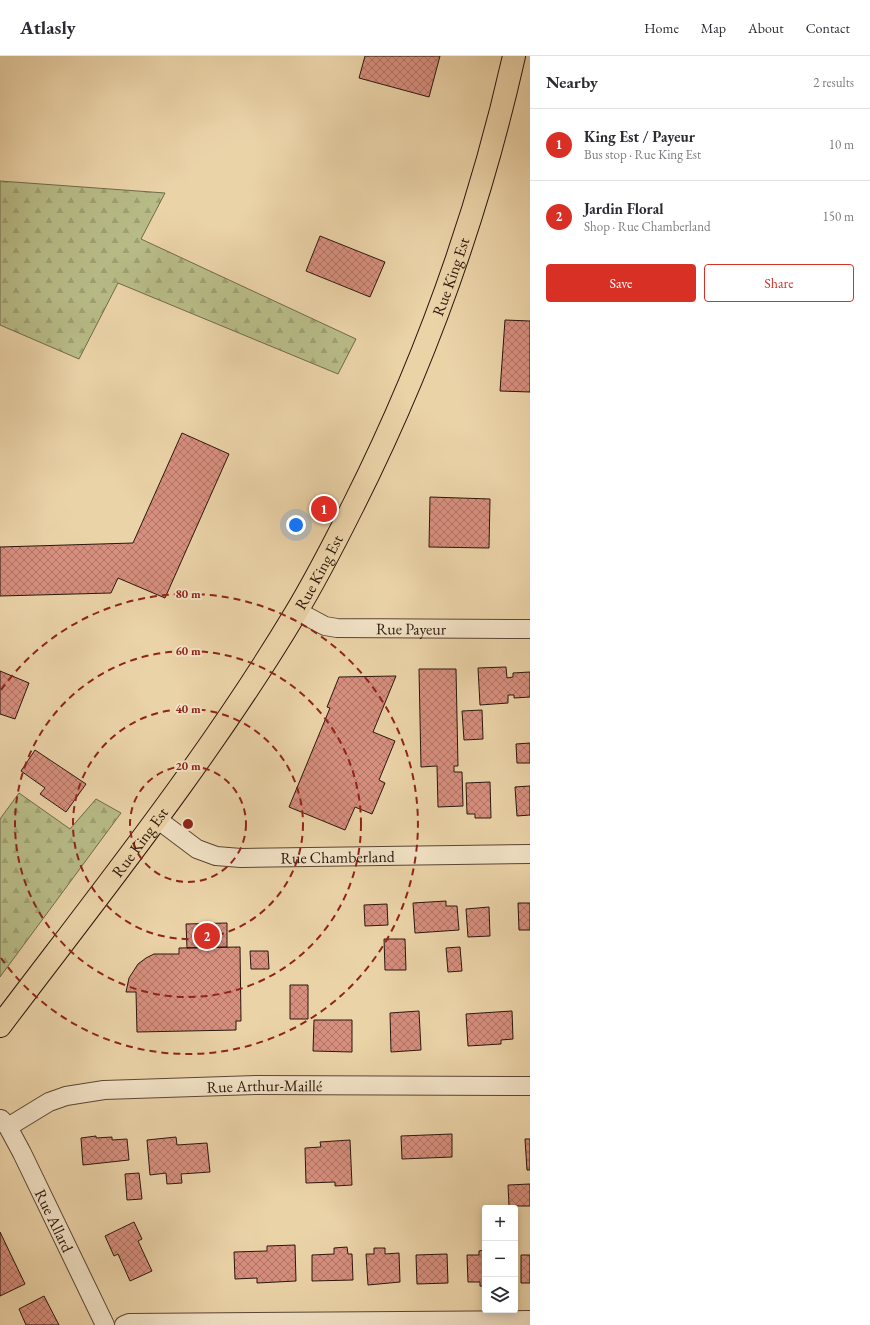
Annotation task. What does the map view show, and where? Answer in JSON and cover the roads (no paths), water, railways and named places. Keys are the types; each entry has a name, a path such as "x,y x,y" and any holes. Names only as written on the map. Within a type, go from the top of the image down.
{"main road":[{"name":"Rue King Est","path":"0,1026 206,752 297,610 328,555 387,437 419,363 469,225 504,101 514,56"}],"street":[{"name":"Rue Payeur","path":"297,610 325,626 337,628 530,629"},
{"name":"Rue Chamberland","path":"157,819 196,849 216,856 241,858 530,854"},
{"name":"Rue Arthur-Maillé","path":"4,1123 49,1102 66,1096 104,1090 257,1085 530,1086"},
{"name":"Rue Allard","path":"4,1123 22,1153 105,1325"},
{"path":"124,1325 129,1323 530,1320"}],"place":[{"name":"King Est / Payeur","path":"324,509"},
{"name":"Jardin Floral","path":"207,936"}]}
